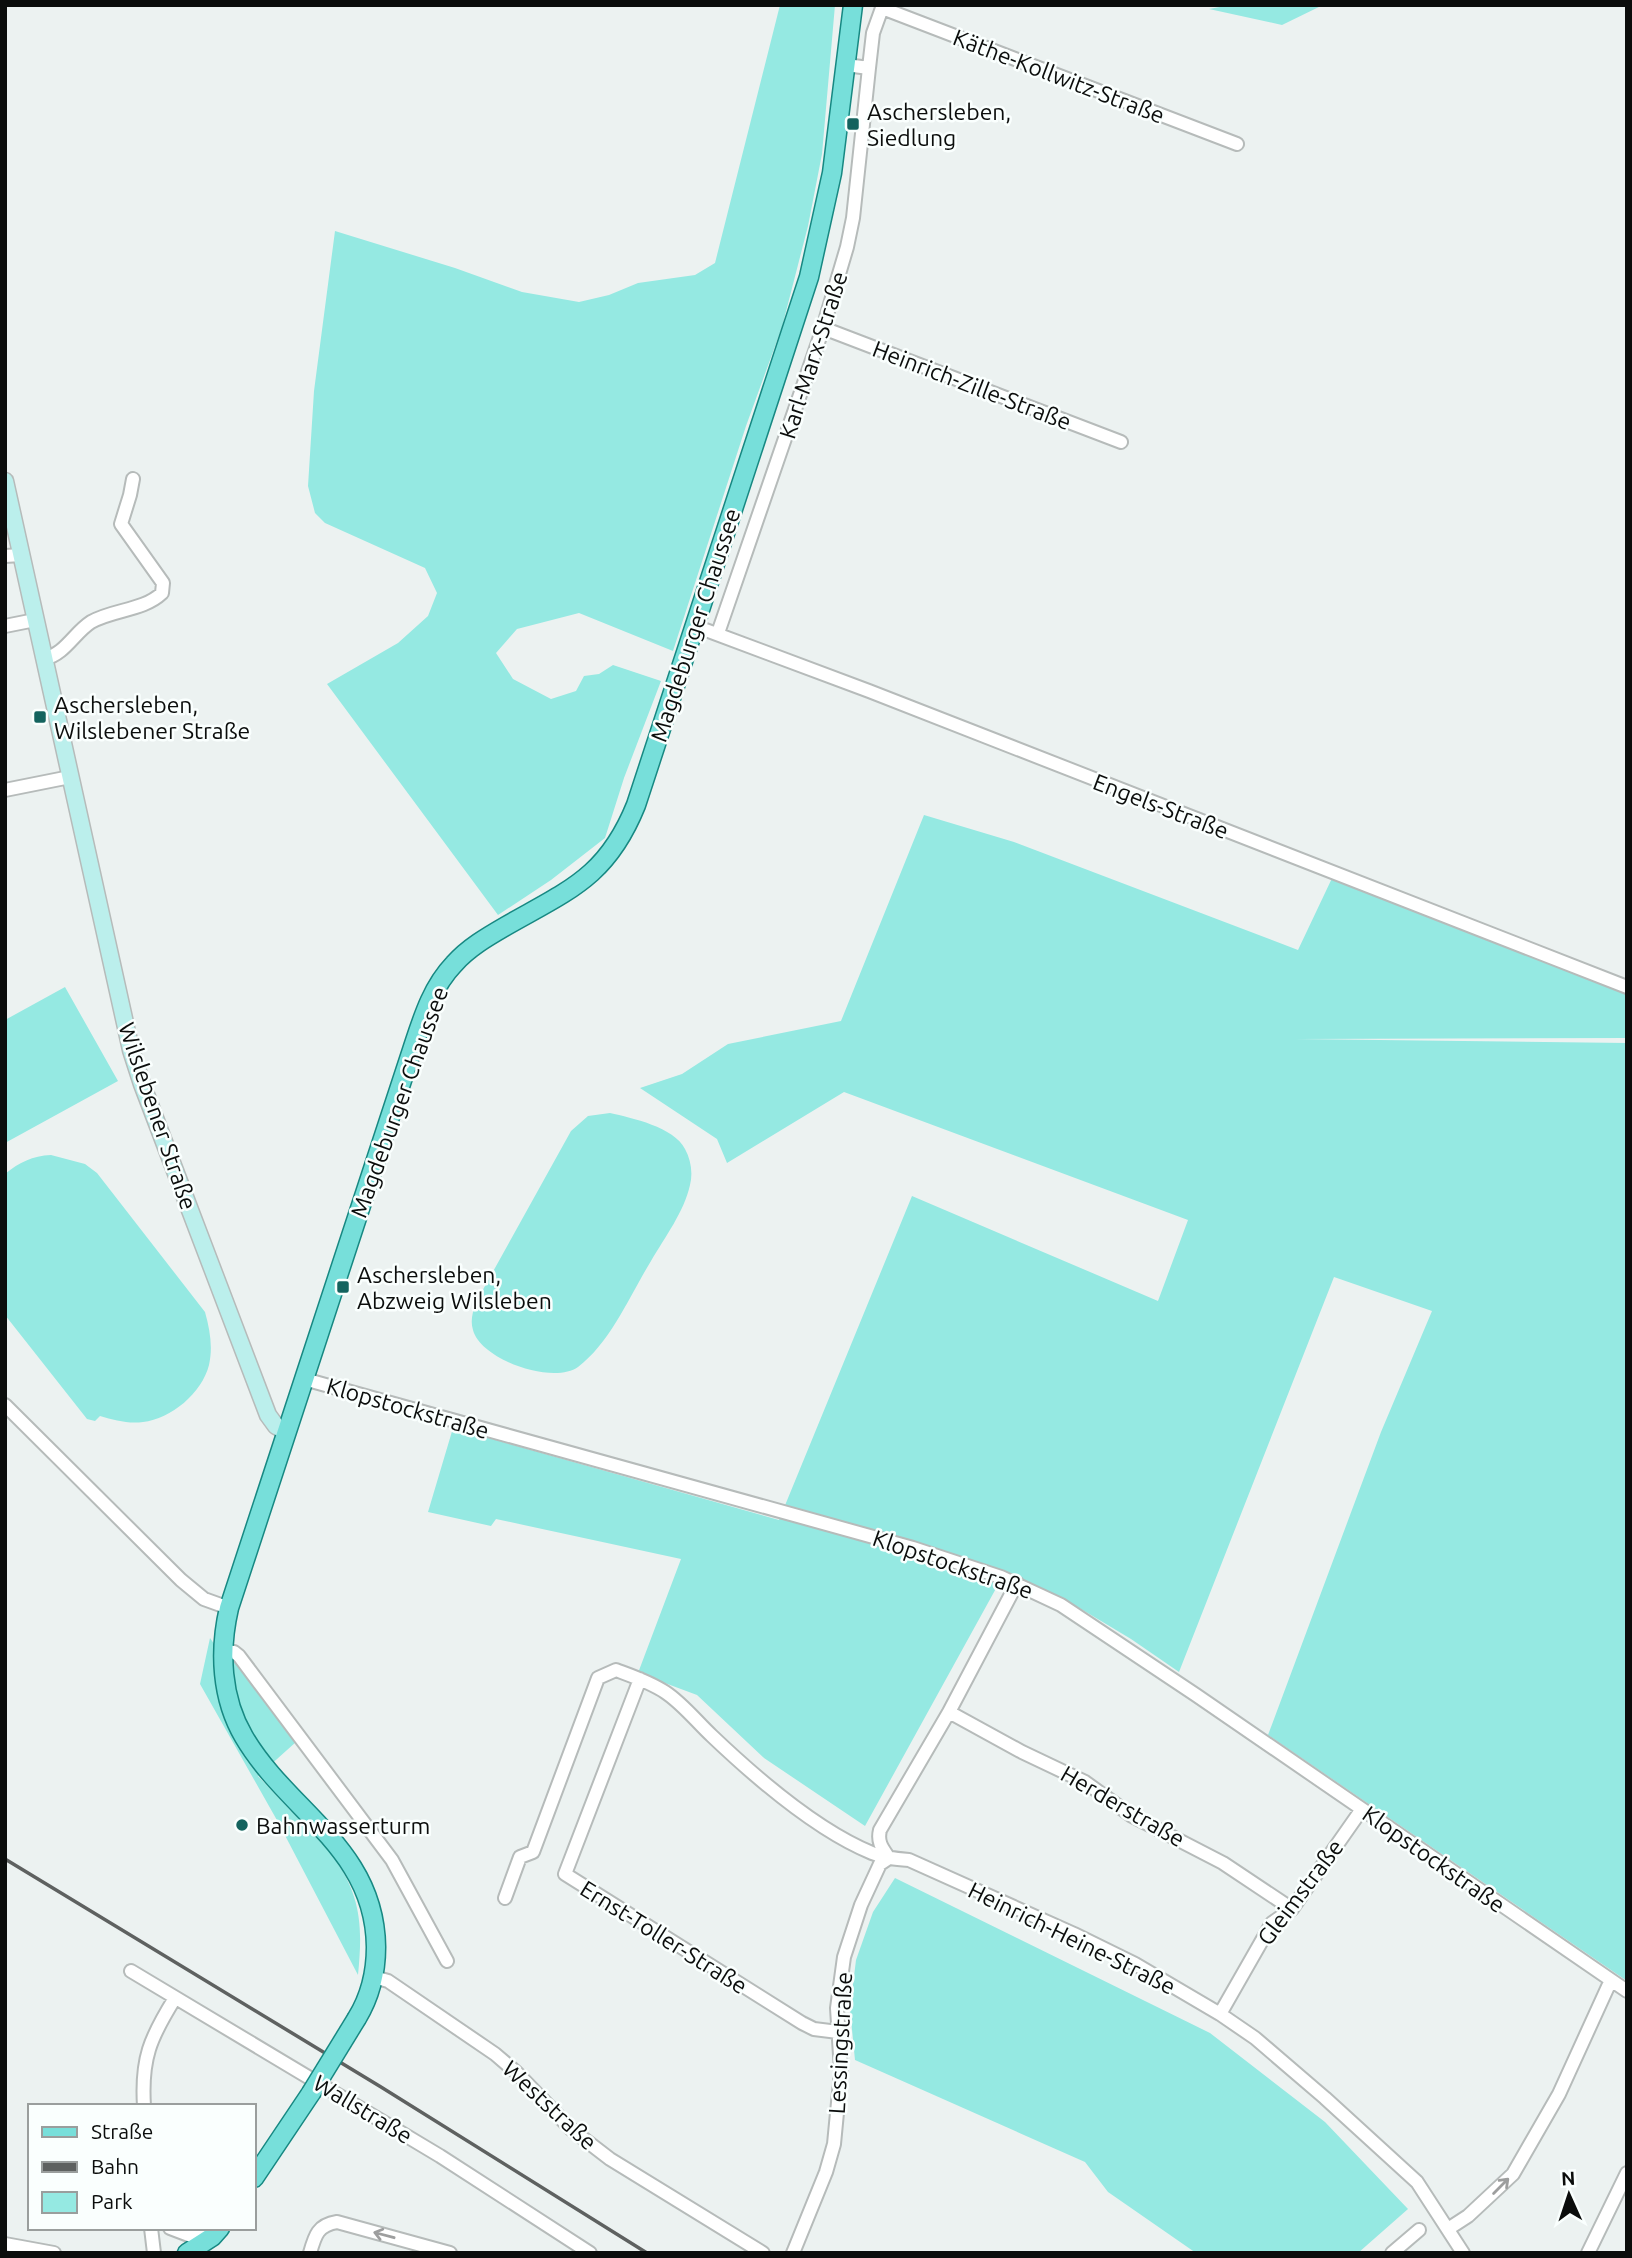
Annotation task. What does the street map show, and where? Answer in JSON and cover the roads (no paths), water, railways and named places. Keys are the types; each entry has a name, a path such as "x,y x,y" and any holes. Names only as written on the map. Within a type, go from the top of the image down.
{"main road":[{"name":"Magdeburger Chaussee","path":"256,2175 311,2094 370,1995 376,1940 371,1909 362,1883 350,1861 243,1736 229,1700 222,1651 229,1608 433,993 444,975 463,955 490,935 572,888 598,868 618,843 636,805 809,278 829,193 853,5"},
{"path":"187,2253 216,2233"}],"street":[{"name":"Karl-Marx-Straße","path":"718,634 823,328 847,247 853,218 873,33 882,8"},
{"name":"Käthe-Kollwitz-Straße","path":"882,8 1237,144"},
{"path":"846,65 869,68"},
{"name":"Heinrich-Zille-Straße","path":"823,328 1121,442"},
{"path":"44,659 60,652 91,622 145,604 162,593 163,583 121,524 131,495 132,479"},
{"name":"Wilslebener Straße","path":"5,481 13,556 35,620 123,1015 142,1084 268,1415 276,1426 286,1432"},
{"path":"5,626 35,620"},
{"name":"Engels-Straße","path":"695,626 1627,987"},
{"path":"5,790 70,777"},
{"name":"Klopstockstraße","path":"304,1379 948,1558 1017,1583 1077,1615 1627,1992"},
{"path":"5,1405 181,1580 204,1599 229,1608"},
{"path":"889,1858 880,1846 880,1830 949,1712 1017,1583"},
{"path":"222,1651 234,1652 239,1656 392,1860 447,1961"},
{"path":"505,1898 520,1857 533,1852 598,1678 616,1670 640,1679"},
{"name":"Heinrich-Heine-Straße","path":"640,1679 666,1692 738,1760 805,1813 854,1844 889,1858 909,1860 1074,1934 1135,1964 1220,2014 1265,2046 1417,2182 1462,2253"},
{"name":"Ernst-Toller-Straße","path":"640,1679 565,1874 802,2023 814,2029 838,2032"},
{"name":"Herderstraße","path":"949,1712 1022,1752 1086,1782 1132,1816 1223,1863 1292,1909"},
{"name":"Gleimstraße","path":"1220,2014 1272,1923 1292,1909 1362,1809"},
{"name":"Lessingstraße","path":"793,2253 826,2172 834,2144 841,2071 838,1993 849,1937 880,1864 889,1858"},
{"name":"Wallstraße","path":"131,1971 429,2149 590,2253"},
{"name":"Weststraße","path":"374,1977 386,1980 402,1990 495,2054 571,2129 610,2159 763,2253"},
{"path":"1448,2228 1468,2216 1513,2174 1559,2094 1611,1980"},
{"path":"144,2104 145,2056 175,1998"},
{"path":"1588,2253 1627,2173"},
{"path":"310,2253 317,2231 326,2224 337,2222 450,2253"},
{"path":"151,2230 154,2253"},
{"path":"174,2230 184,2235 216,2233"},
{"path":"1392,2253 1419,2230"},
{"path":"5,2244 54,2253"}],"railway":[{"path":"5,1859 381,2087 647,2253"}],"place":[{"name":"Aschersleben, Siedlung","path":"853,124"},
{"name":"Aschersleben, Wilslebener Straße","path":"40,717"},
{"name":"Aschersleben, Abzweig Wilsleben","path":"343,1287"},
{"name":"Bahnwasserturm","path":"242,1825"}]}
